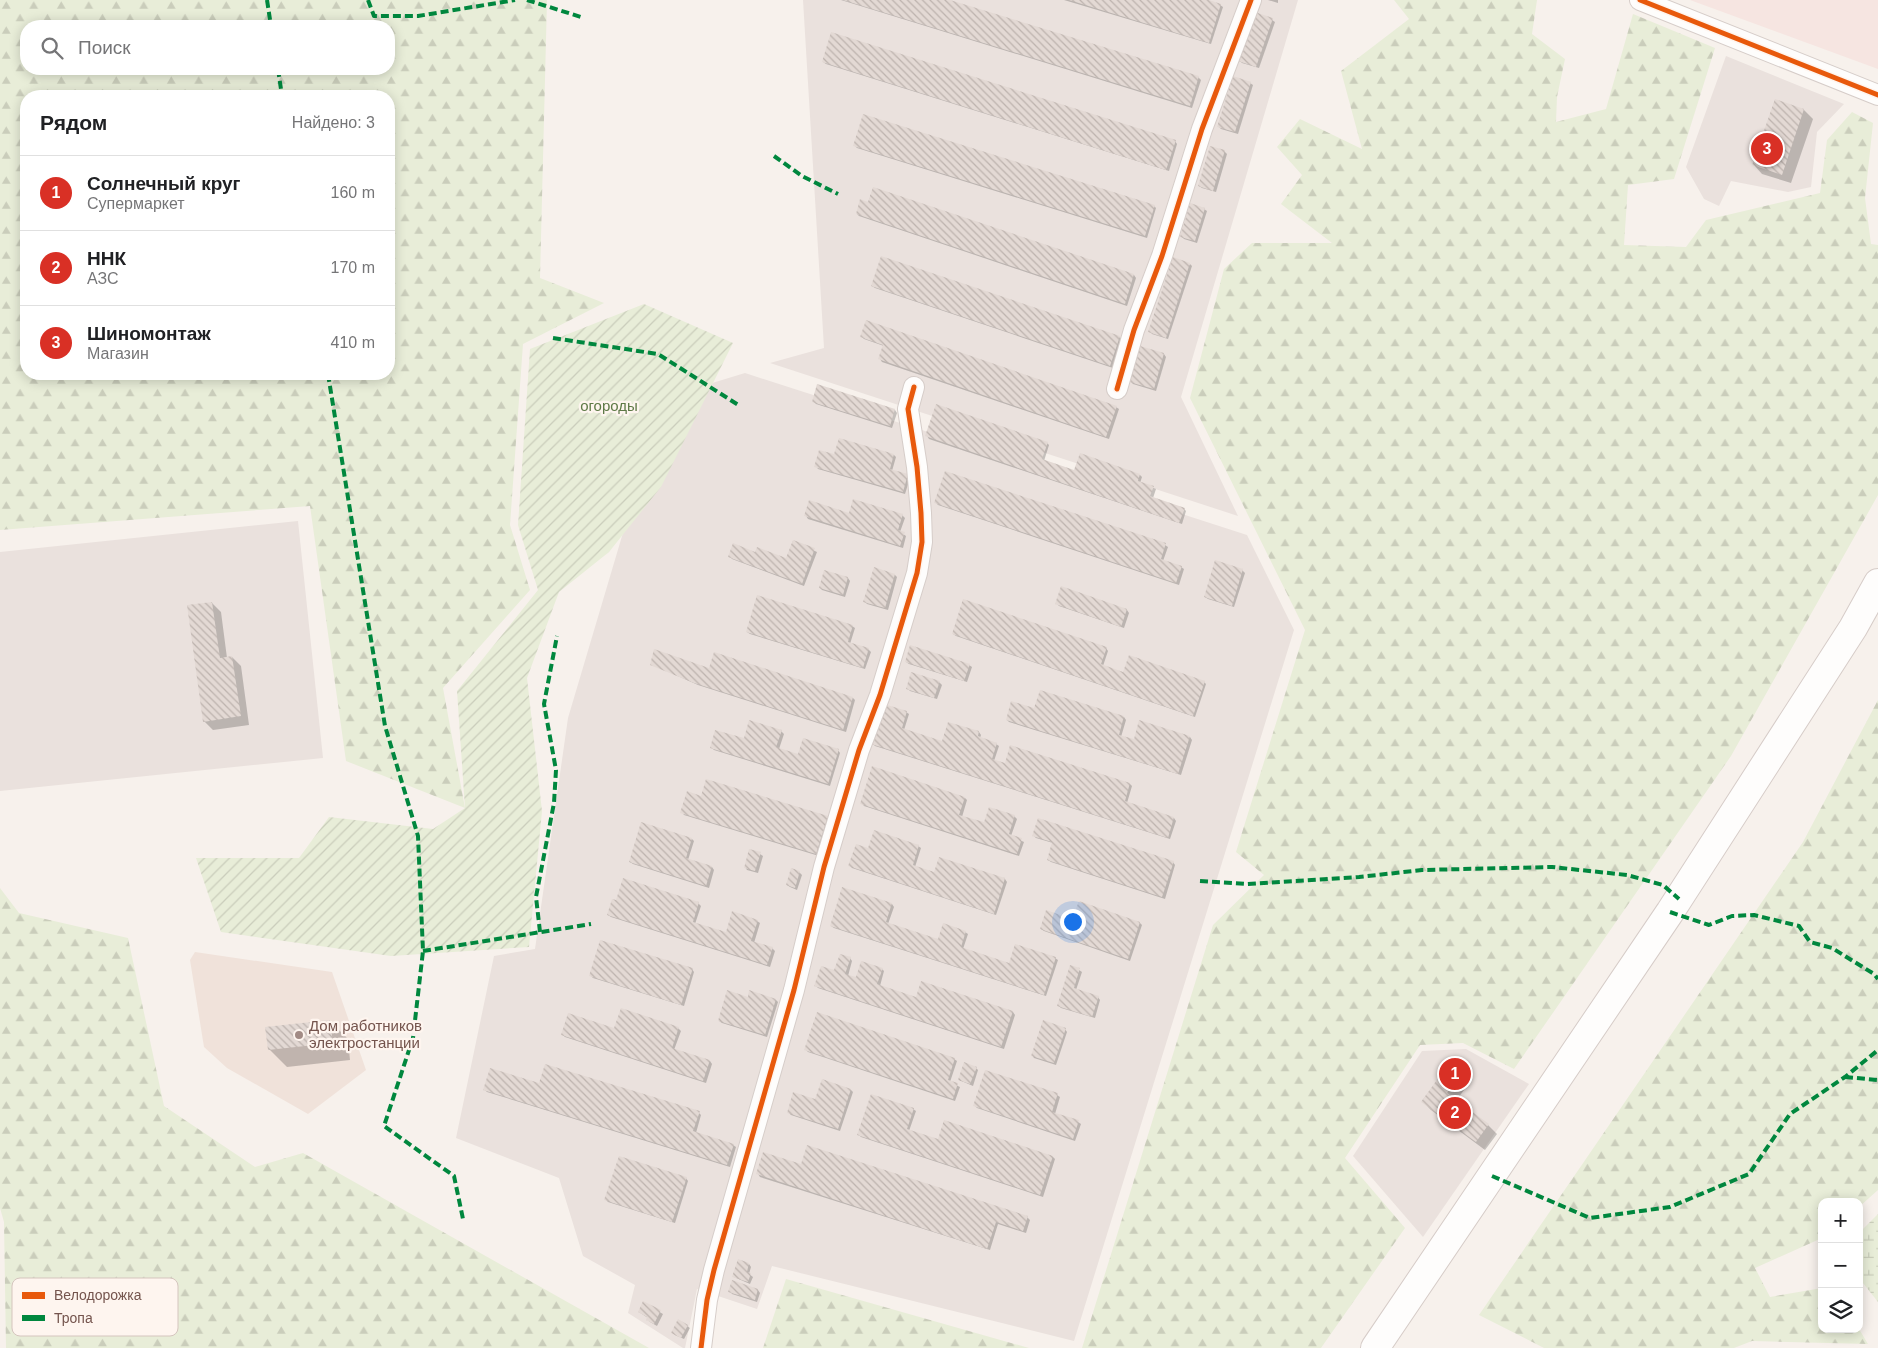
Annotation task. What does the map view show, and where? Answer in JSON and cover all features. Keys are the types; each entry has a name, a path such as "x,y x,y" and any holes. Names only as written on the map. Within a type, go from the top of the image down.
{"main road":[{"path":"1375,1348 1670,912 1853,628 1878,583"}],"street":[{"path":"1116,389 1134,330 1162,256 1202,129 1251,0"},
{"path":"1640,0 1878,95"},
{"path":"701,1348 704,1314 714,1270 794,990 824,867 859,750 880,695 917,573 922,542 921,512 917,467 908,409 914,387"}],"shaded area":[{"path":"803,0 1298,0 1181,397 1238,516 770,363 824,348"},
{"path":"1690,0 1878,0 1878,69"},
{"path":"1726,56 1844,104 1817,132 1811,187 1788,192 1731,181 1719,206 1704,199 1686,167"},
{"path":"745,373 1247,535 1294,630 1074,1341 772,1266 757,1309 697,1289 685,1348 683,1348 628,1313 635,1285 583,1256 559,1178 456,1138 494,956 535,949 568,718 663,398"},
{"path":"298,521 323,758 0,791 0,552"},
{"path":"195,952 332,972 366,1070 308,1114 227,1068 204,1047 190,960"},
{"path":"1466,1049 1529,1084 1423,1237 1353,1156 1422,1051"}],"green space":[{"path":"0,0 547,0 540,278 604,303 523,344 510,525 530,590 443,688 465,808 346,761 310,506 0,530"},
{"path":"1394,0 1537,0 1532,34 1565,59 1557,97 1556,122 1606,109 1633,14 1715,48 1674,179 1628,185 1624,245 1686,247 1706,220 1820,193 1827,140 1852,112 1873,123 1865,198 1871,244 1878,245 1878,495 1731,756 1514,1069 1463,1043 1420,1045 1345,1158 1405,1228 1321,1348 1082,1348 1213,925 1264,875 1236,852 1305,630 1190,398 1224,269 1252,243 1332,243 1281,204 1302,175 1277,147 1300,119 1362,149 1341,71 1409,19"},
{"name":"огороды","path":"644,304 733,343 661,487 609,552 559,592 527,678 542,811 529,947 391,956 221,932 196,858 299,858 329,817 433,829 465,808 457,691 538,590 518,525 530,349"},
{"path":"1878,700 1878,1190 1863,1203 1863,1198 1818,1198 1818,1240 1755,1268 1770,1297 1818,1289 1818,1333 1861,1333 1868,1344 1752,1341 1734,1348 1544,1348 1479,1315 1803,842"},
{"path":"0,888 19,913 128,938 164,1106 255,1167 303,1153 649,1348 6,1348 4,1222 0,1208"},
{"path":"1878,1214 1878,1302 1863,1283 1863,1229"},
{"path":"786,1279 1029,1348 763,1348"}],"building":[{"path":"843,0 950,0 1199,76 1190,106"},
{"path":"1069,0 1209,0 1221,4 1209,43"},
{"path":"1255,12 1273,18 1256,67 1238,61"},
{"path":"831,32 1176,140 1166,170 822,62"},
{"path":"1233,76 1251,82 1235,132 1217,127"},
{"path":"1775,99 1804,109 1782,175 1752,165"},
{"path":"863,114 1155,205 1145,236 853,146"},
{"path":"1210,146 1225,150 1213,191 1198,186"},
{"path":"873,187 1134,274 1125,304 856,214 860,199 868,202"},
{"path":"1190,203 1205,208 1195,241 1180,237"},
{"path":"881,256 1120,336 1110,366 871,286"},
{"path":"1173,257 1190,263 1166,338 1148,332"},
{"path":"866,320 1117,406 1106,437 878,359 883,345 860,337"},
{"path":"1140,346 1164,353 1154,389 1129,382"},
{"path":"817,384 895,409 890,426 812,402"},
{"path":"936,404 1048,442 1042,459 1074,470 1080,453 1140,474 1138,481 1154,486 1150,496 1185,508 1179,523 925,436"},
{"path":"839,438 894,454 890,469 908,474 903,492 814,467 819,450 834,454"},
{"path":"945,471 1166,543 1161,559 1182,566 1176,583 934,503"},
{"path":"853,499 903,514 898,530 905,532 900,546 804,516 809,500 849,513"},
{"path":"793,540 815,548 802,584 728,557 733,543 755,552 757,547 786,558"},
{"path":"1215,560 1243,569 1232,606 1204,597"},
{"path":"874,567 895,574 885,608 863,602"},
{"path":"824,570 848,577 843,595 819,588"},
{"path":"1061,586 1127,609 1121,627 1055,604"},
{"path":"757,595 853,625 848,642 869,648 863,668 746,632"},
{"path":"963,599 1107,647 1101,664 1123,672 1129,655 1205,681 1193,716 952,634"},
{"path":"212,602 220,658 232,656 241,716 203,722 187,605"},
{"path":"910,645 970,664 964,681 905,662"},
{"path":"654,649 709,668 714,652 853,697 843,730 694,683 650,665"},
{"path":"911,672 940,681 934,698 906,689"},
{"path":"1040,690 1124,716 1119,735 1134,739 1139,720 1190,736 1178,774 1006,720 1011,701 1034,708"},
{"path":"884,704 907,711 902,728 942,741 948,722 979,731 978,736 997,743 992,759 1005,763 1010,745 1130,783 1125,801 1174,817 1168,838 871,744"},
{"path":"749,720 782,730 776,747 798,754 803,738 839,749 828,784 710,748 715,730 744,738"},
{"path":"872,766 965,797 959,815 984,822 989,807 1015,815 1009,834 1022,838 1017,854 860,804"},
{"path":"706,779 828,816 816,854 680,813 687,791 701,796"},
{"path":"1038,818 1174,861 1162,897 1047,860 1052,842 1032,836"},
{"path":"641,822 692,838 686,858 712,866 706,886 629,862"},
{"path":"874,830 919,845 913,865 934,872 939,857 1005,878 994,914 848,866 856,844 868,848"},
{"path":"749,849 761,852 755,871 744,868"},
{"path":"791,868 800,871 795,888 786,885"},
{"path":"623,878 699,902 693,922 726,932 732,911 758,920 751,941 773,947 767,965 607,915 612,899 616,900"},
{"path":"842,887 892,903 886,922 938,939 943,923 966,931 961,947 1009,963 1015,944 1056,957 1044,995 830,926"},
{"path":"1079,901 1140,922 1128,959 1040,929 1046,910 1072,919"},
{"path":"600,940 693,968 681,1005 589,976"},
{"path":"840,954 851,957 845,974 856,977 861,961 883,968 877,984 916,997 921,981 1013,1011 1001,1047 814,986 821,966 834,970"},
{"path":"1070,965 1080,968 1074,988 1099,996 1092,1017 1057,1006"},
{"path":"727,990 748,997 749,990 776,999 765,1035 718,1021"},
{"path":"621,1008 679,1027 672,1048 710,1060 703,1081 561,1035 568,1013 614,1028"},
{"path":"817,1012 955,1058 948,1080 958,1083 953,1099 804,1050"},
{"name":"Дом работников электростанции","path":"330,1020 333,1043 268,1050 265,1027"},
{"path":"1043,1020 1066,1028 1054,1063 1031,1056"},
{"path":"964,1062 977,1067 970,1084 958,1080"},
{"path":"1449,1063 1461,1073 1447,1093 1489,1124 1476,1142 1421,1102"},
{"path":"545,1064 700,1111 693,1131 734,1144 727,1165 483,1090 490,1068 539,1083"},
{"path":"985,1070 1058,1093 1052,1112 1079,1120 1073,1139 973,1106"},
{"path":"822,1079 851,1089 838,1129 787,1113 793,1092 815,1099"},
{"path":"871,1094 914,1108 907,1129 938,1139 944,1120 1053,1156 1040,1195 857,1135"},
{"path":"807,1145 1028,1216 1023,1231 996,1222 987,1249 756,1174 763,1152 801,1164"},
{"path":"619,1156 687,1177 672,1222 604,1200"},
{"path":"738,1259 749,1263 747,1272 751,1273 748,1282 732,1277"},
{"path":"732,1280 758,1289 755,1300 728,1292"},
{"path":"643,1301 661,1310 654,1324 646,1320 647,1317 638,1312"},
{"path":"678,1319 688,1325 681,1338 671,1333"}],"marked path":[{"path":"267,0 270,20"},
{"path":"368,0 374,16 418,16 515,0"},
{"path":"527,0 581,17"},
{"path":"279,75 281,90"},
{"path":"774,156 802,176 838,194"},
{"path":"553,338 658,354 740,406"},
{"path":"329,380 385,726 418,836 423,951 413,1038 384,1126 454,1176 463,1219"},
{"path":"540,932 536,897 554,803 556,770 544,704 557,636"},
{"path":"1200,881 1247,884 1359,877 1422,870 1552,867 1627,875 1663,885 1679,899"},
{"path":"1670,912 1709,925 1732,916 1754,915 1799,926 1810,942 1832,948 1874,974 1878,979"},
{"path":"423,951 591,924"},
{"path":"1492,1176 1590,1218 1670,1207 1749,1174 1790,1114 1845,1077 1878,1050"},
{"path":"1845,1077 1878,1080"}],"cycle path":[{"path":"1117,389 1134,330 1162,256 1202,129 1251,0"},
{"path":"1640,0 1878,95"},
{"path":"701,1348 707,1300 714,1270 794,990 824,867 859,750 880,695 917,573 922,542 921,513 917,467 908,409 914,387"}],"place":[{"name":"Шиномонтаж","path":"1767,149"},
{"name":"Дом работников электростанции","path":"299,1035"},
{"name":"Солнечный круг","path":"1455,1074"},
{"name":"ННК","path":"1455,1113"}]}
